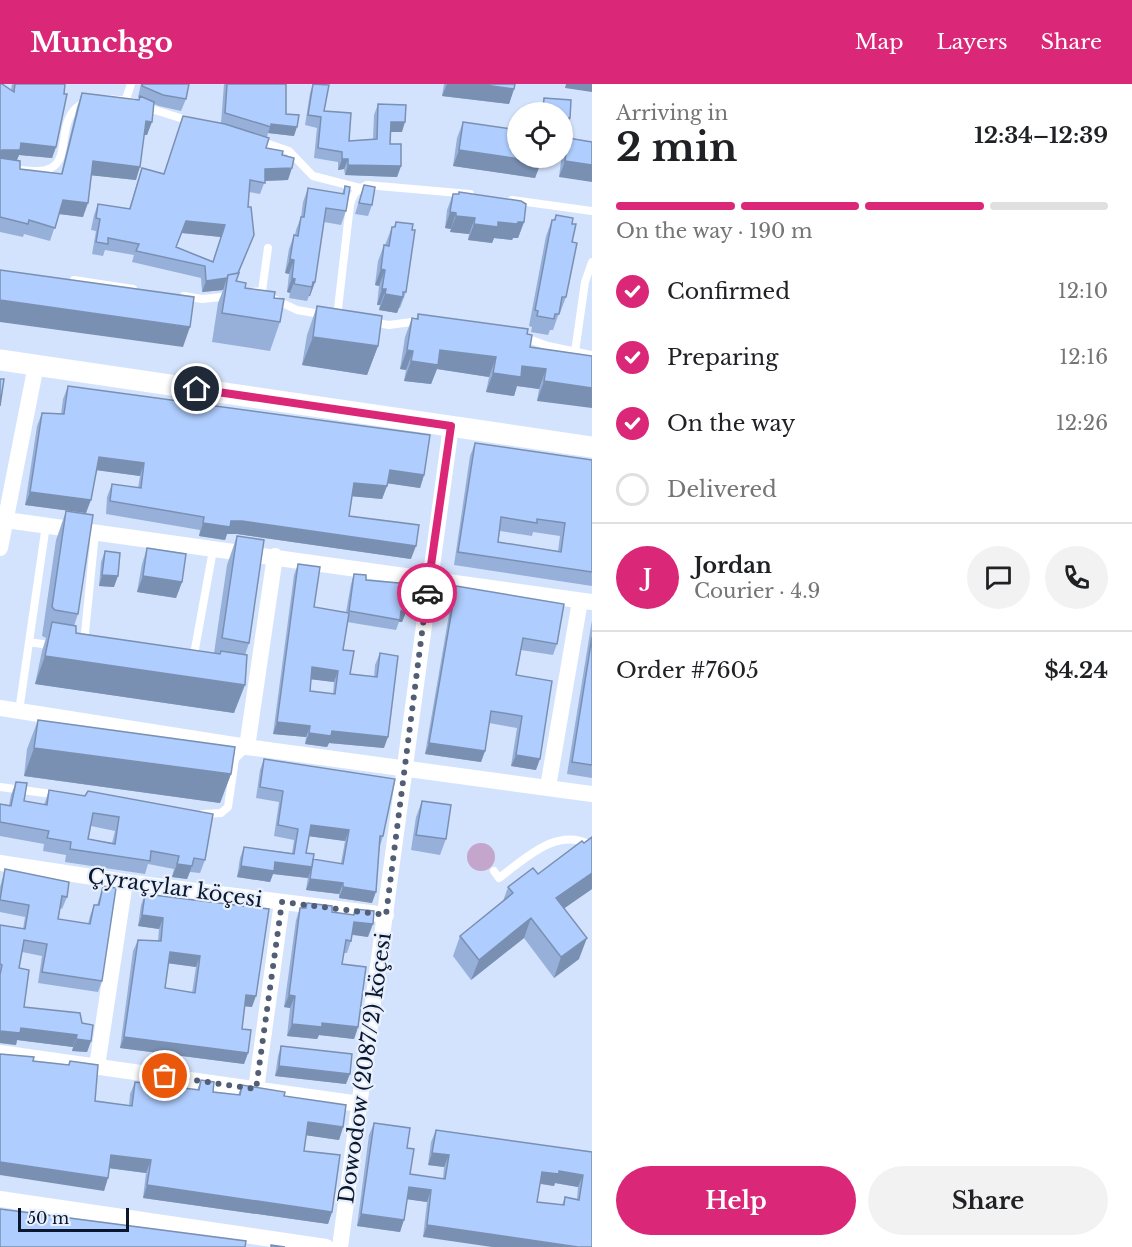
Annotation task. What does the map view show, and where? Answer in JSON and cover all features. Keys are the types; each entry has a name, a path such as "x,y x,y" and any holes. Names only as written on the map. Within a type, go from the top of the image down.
{"street":[{"path":"0,360 592,447"},
{"path":"0,548 36,365"},
{"name":"Dowodow (2087/2) köçesi","path":"340,1247 451,426"},
{"path":"6,520 213,550 275,556 586,602 548,787"},
{"path":"247,747 252,680 275,556"},
{"path":"0,708 403,770 592,794"},
{"name":"Çyraçylar köçesi","path":"0,863 125,882 386,915"},
{"path":"97,1066 125,882"},
{"path":"256,1089 282,902"},
{"path":"0,1053 360,1104"},
{"path":"0,1199 326,1247"}],"lane":[{"path":"126,99 131,84"},
{"path":"0,168 46,170 54,167 59,159 68,109 73,101 96,91 126,99 159,113 201,124"},
{"path":"251,138 289,151 313,176 322,181 360,188"},
{"path":"337,317 353,193 367,185 477,195"},
{"path":"500,198 592,211"},
{"path":"262,291 268,248"},
{"path":"575,352 585,282 592,262"},
{"path":"62,279 142,290"},
{"path":"173,295 202,298 262,291 297,310 348,319"},
{"path":"358,320 389,325 425,320"},
{"path":"506,332 592,355"},
{"path":"19,711 46,525"},
{"path":"83,650 95,533"},
{"path":"191,669 213,550"},
{"path":"29,642 62,646"},
{"path":"72,648 94,652"},
{"path":"189,812 213,815 228,807 235,759 247,747"},
{"path":"0,787 71,796"},
{"path":"494,871 499,878 535,852 561,839 574,839 592,846"}],"shaded area":[{"path":"481,843 491,847 495,857 491,867 481,871 471,867 467,857 471,847"}],"building":[{"path":"0,84 14,92 15,84 65,84 64,94 67,94 56,147 21,143 20,150 0,152"},
{"path":"142,84 189,84 186,99 163,95"},
{"path":"227,84 286,84 286,114 299,115 297,127 271,124 271,127 225,113"},
{"path":"313,84 329,85 324,111 351,113 349,141 377,139 378,104 406,105 405,122 391,122 390,144 401,144 401,166 348,165 348,159 342,159 342,152 318,148 321,117 308,115"},
{"path":"478,84 515,84 514,89"},
{"path":"82,93 139,100 140,96 154,102 152,122 146,121 140,167 93,161 88,203 63,200 55,228 29,220 28,224 0,217 0,158 20,161 20,169 62,174"},
{"path":"544,98 571,100 571,102 544,102"},
{"path":"183,116 225,124 269,138 266,148 283,151 282,155 294,158 292,168 265,169 265,183 250,180 248,207 251,207 254,235 238,273 228,275 227,278 206,281 205,266 136,251 139,244 108,238 108,244 96,242 100,219 96,218 98,204 130,209 142,168 164,174","holes":["186,221 225,225 213,262 176,247"]},
{"path":"463,122 507,128 507,157 459,150"},
{"path":"573,139 592,142 592,165 573,162"},
{"path":"364,185 375,187 372,205 359,203"},
{"path":"345,186 350,187 346,211 326,208 315,282 312,287 294,284 295,279 292,278 294,260 290,259 294,235 298,236 301,217 304,217 308,188 344,194"},
{"path":"459,192 521,201 526,204 524,222 517,224 498,222 498,227 474,224 475,218 456,216 456,213 450,212 453,194 459,194"},
{"path":"556,215 573,218 572,224 576,224 572,242 577,243 566,297 562,297 559,314 555,314 554,319 537,316 538,311 535,310 552,220 555,220"},
{"path":"396,222 413,224 412,230 415,230 406,292 403,292 403,297 385,294 386,289 382,289 385,270 381,269 384,245 389,246 392,227 395,227"},
{"path":"0,270 194,297 190,327 0,300"},
{"path":"239,273 236,281 246,283 245,288 275,292 274,298 284,299 280,322 222,313 228,275"},
{"path":"317,306 382,316 378,346 313,337"},
{"path":"418,314 528,329 527,334 532,335 530,347 592,356 592,388 544,381 546,369 522,366 521,377 493,373 496,357 440,350 438,365 411,361 413,351 407,350 412,318 418,319"},
{"path":"0,379 4,379 0,406"},
{"path":"68,386 430,435 424,475 390,470 387,486 354,483 349,516 419,525 416,546 242,521 231,521 230,527 203,523 204,517 110,501 112,484 141,488 144,463 99,457 91,500 30,492 42,413 64,414"},
{"path":"475,443 592,460 592,572 458,552","holes":["501,517 537,523 537,519 565,523 561,552 498,542"]},
{"path":"66,511 93,515 78,614 55,610 52,607"},
{"path":"237,536 264,540 249,643 222,638"},
{"path":"147,548 186,554 182,582 143,576"},
{"path":"105,551 120,553 118,576 102,575"},
{"path":"298,564 320,567 314,607 349,613 343,650 354,651 350,674 377,677 380,653 398,656 388,737 332,731 331,736 309,733 310,726 277,722","holes":["312,667 338,671 335,694 310,691"]},
{"path":"354,574 366,575 366,580 410,584 406,612 401,611 400,620 349,611"},
{"path":"456,586 564,604 557,644 523,638 516,675 552,681 540,759 516,755 522,716 491,711 485,751 429,743"},
{"path":"52,622 76,626 76,633 220,654 221,651 247,655 245,685 45,656"},
{"path":"592,637 592,765 572,762"},
{"path":"38,720 235,747 231,774 34,748"},
{"path":"264,759 395,779 383,836 380,836 376,892 343,887 343,883 310,879 312,867 275,862 274,871 241,866 244,847 294,854 298,829 278,825 283,791 260,787","holes":["311,825 349,830 343,864 313,859 314,854 306,853"]},
{"path":"16,782 27,783 24,801 47,805 49,790 85,796 88,791 213,814 205,860 194,858 192,866 177,864 179,856 151,851 150,861 70,849 71,842 47,838 49,831 0,822 0,804 11,806","holes":["93,813 119,817 115,844 88,839"]},
{"path":"422,801 451,805 446,839 416,835"},
{"path":"592,837 592,873 556,898 587,938 561,957 531,918 479,960 460,936 513,893 508,887 533,868 538,874 582,841 584,843"},
{"path":"5,869 69,882 67,897 62,896 58,919 90,924 94,905 99,905 103,886 116,888 102,981 42,972 47,944 24,940 19,968 29,970 24,1007 80,1013 82,1023 93,1025 91,1041 76,1039 77,1035 21,1028 20,1033 0,1031 2,965 0,964 0,925 25,929 29,905 0,900"},
{"path":"145,894 269,909 256,996 246,995 242,1029 251,1030 248,1053 124,1037 138,940 161,941 163,918 142,915","holes":["170,952 200,956 195,993 165,988"]},
{"path":"307,903 332,906 332,912 354,915 355,909 374,911 373,924 354,922 351,941 346,940 342,964 366,967 358,1027 322,1023 322,1027 292,1024 295,996 289,995 300,908 306,908"},
{"path":"281,1046 352,1054 350,1074 279,1066"},
{"path":"0,1054 34,1057 33,1061 69,1065 70,1061 98,1065 95,1101 132,1106 135,1082 199,1090 201,1080 214,1082 213,1092 240,1095 242,1085 285,1092 284,1096 346,1105 343,1127 308,1122 304,1151 340,1155 332,1212 147,1185 151,1160 111,1155 108,1178 0,1162"},
{"path":"374,1123 410,1128 407,1148 414,1149 410,1174 445,1179 449,1155 432,1153 436,1130 592,1152 592,1247 578,1247 427,1225 431,1190 409,1187 404,1220 361,1214","holes":["559,1171 583,1175 579,1200 565,1197 564,1205 537,1202 542,1172 559,1174"]},
{"path":"0,1209 246,1241 245,1247 0,1247"}],"way so far":[{"path":"165,1076 256,1089 282,902 386,915 427,593"}],"route":[{"path":"197,389 451,426 427,593"}]}
